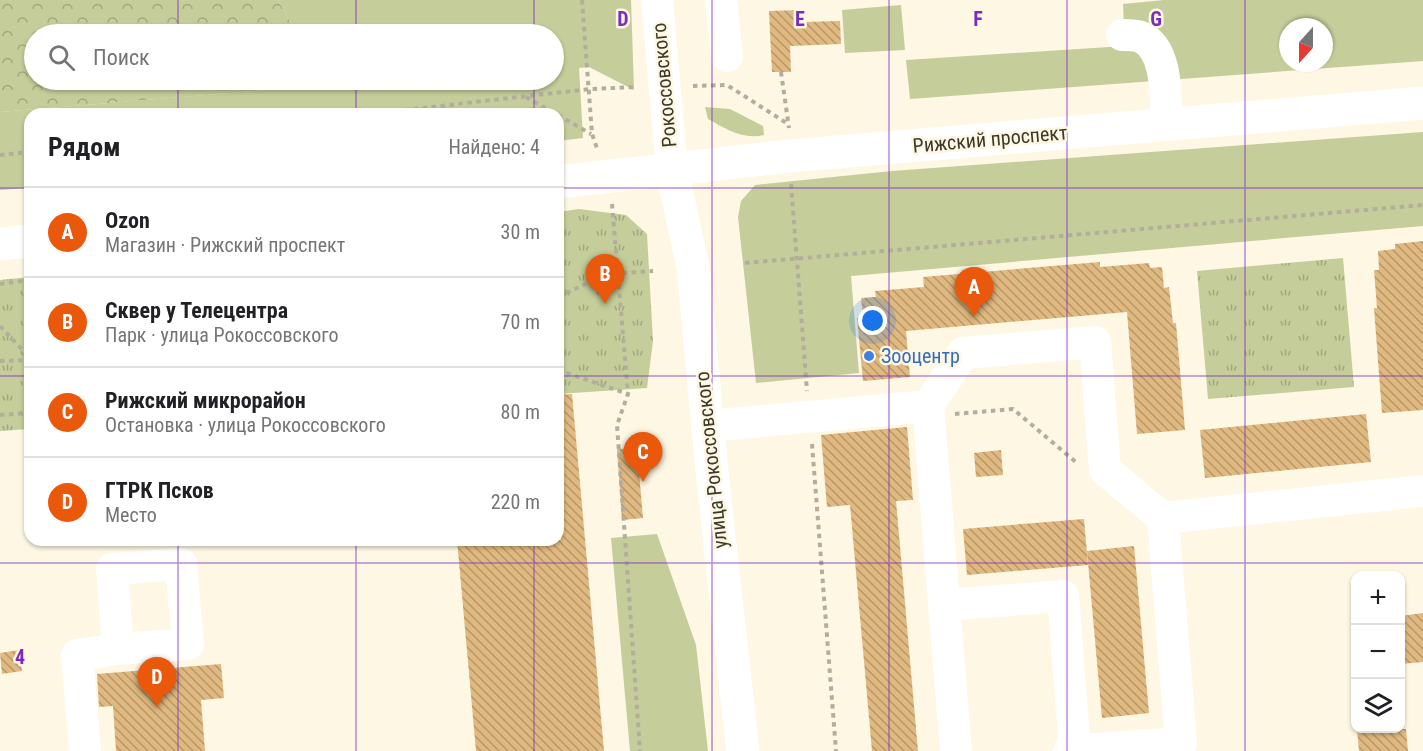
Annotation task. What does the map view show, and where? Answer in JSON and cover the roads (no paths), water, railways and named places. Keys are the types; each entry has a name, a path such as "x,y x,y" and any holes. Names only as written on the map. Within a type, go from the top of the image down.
{"main road":[{"name":"Рижский проспект","path":"564,181 790,156 1423,104"},
{"name":"улица Рокоссовского","path":"672,170 693,267 707,426 743,751"},
{"path":"0,244 24,242"}],"street":[{"name":"Рокоссовского","path":"657,0 672,170"},
{"path":"721,0 727,56"},
{"path":"1122,35 1139,36 1149,42 1158,55 1167,124"},
{"path":"956,751 929,411 963,353 1095,342 1105,470 1163,518 1423,491"},
{"path":"707,426 929,411"},
{"path":"1069,751 1181,747 1163,518"},
{"path":"85,751 77,655 118,649 188,644 181,564 148,553 112,569 118,649"},
{"path":"944,604 1063,596 1075,751"}],"place":[{"name":"Сквер у Телецентра","path":"605,304"},
{"name":"Ozon","path":"974,317"},
{"name":"Зооцентр","path":"869,356"},
{"name":"Рижский микрорайон","path":"643,482"},
{"name":"ГТРК Псков","path":"157,707"}]}
